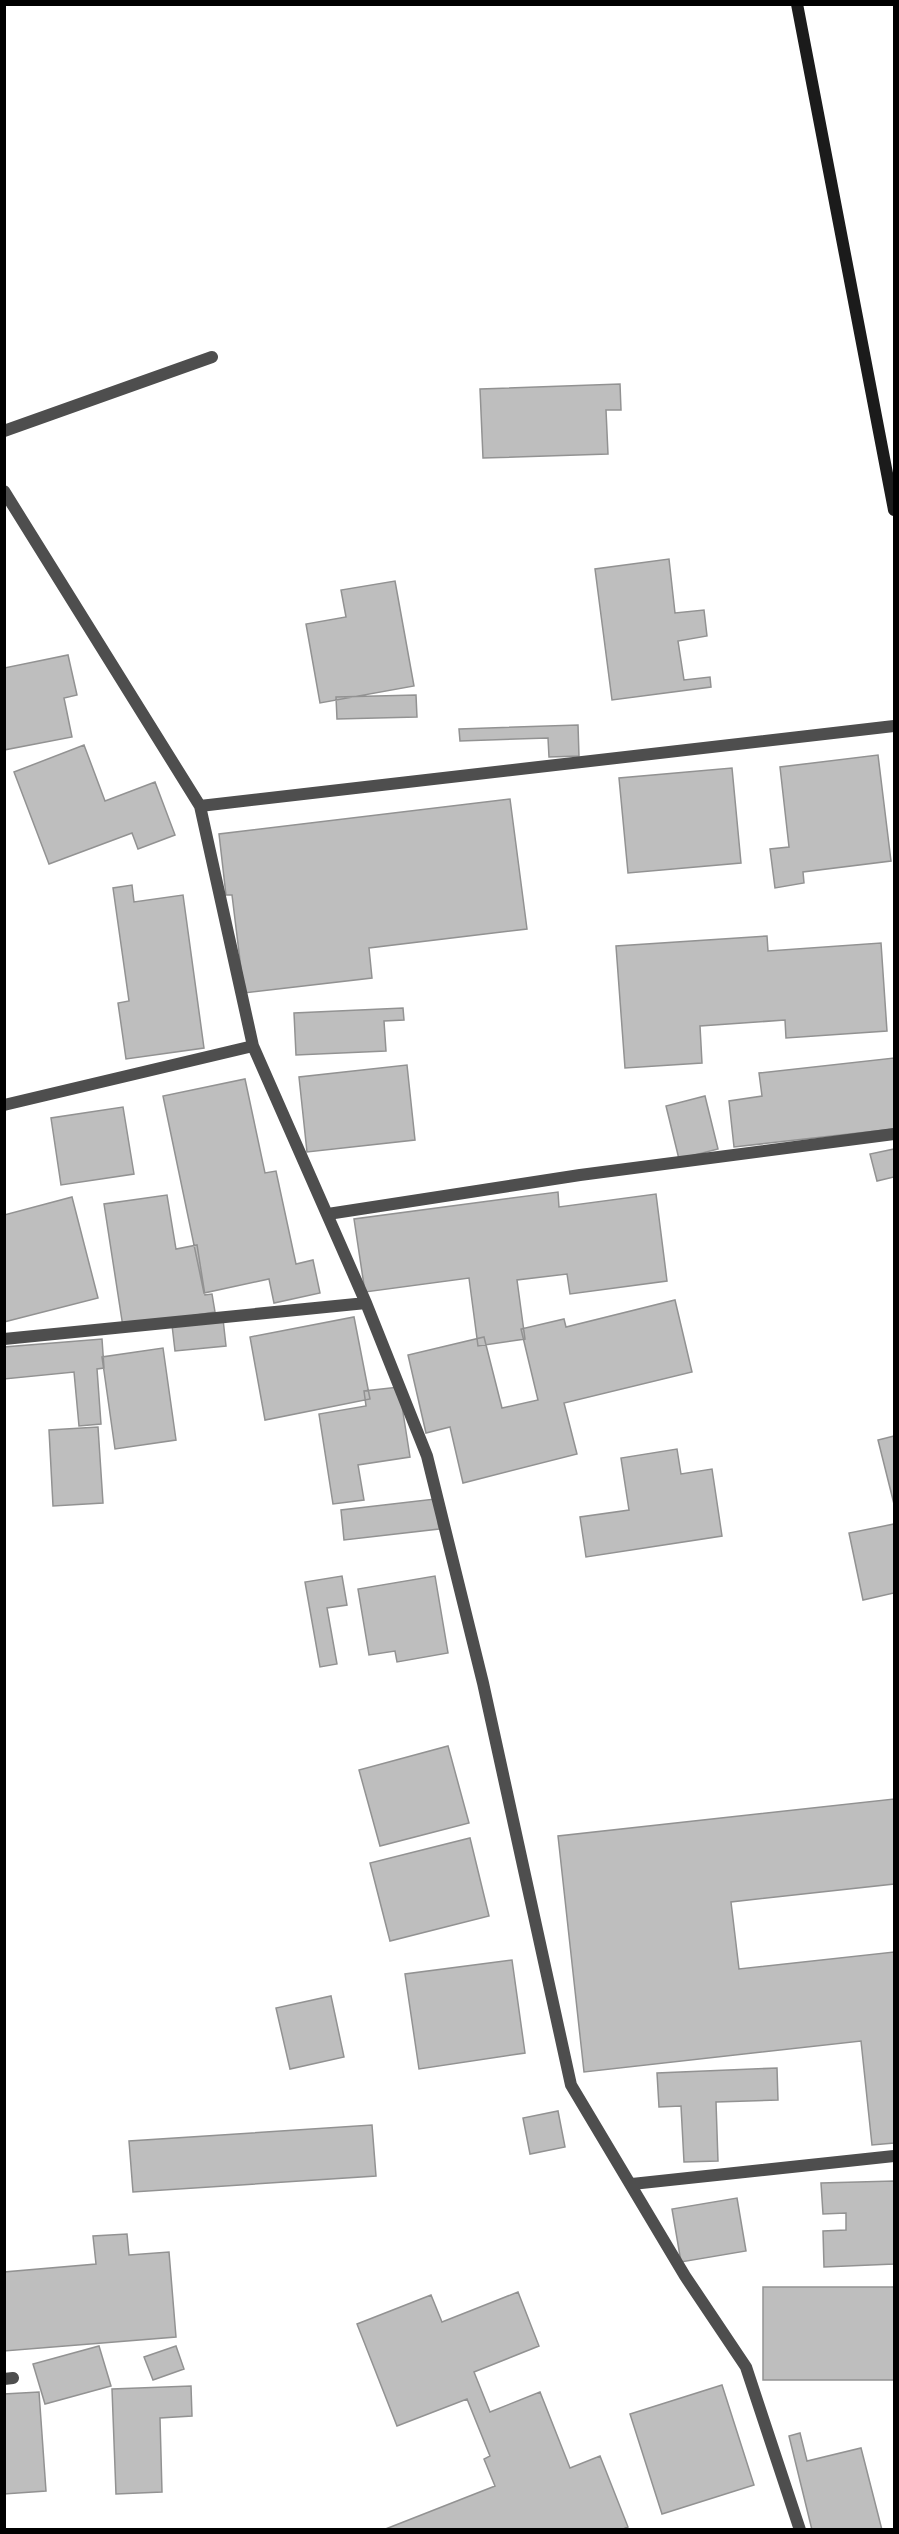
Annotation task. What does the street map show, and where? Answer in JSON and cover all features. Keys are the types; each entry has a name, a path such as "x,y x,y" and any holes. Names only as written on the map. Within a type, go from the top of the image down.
{"street":[{"path":"797,4 894,510"},
{"path":"4,431 212,357"},
{"path":"4,491 200,806 253,1046 366,1303 427,1456 483,1683 571,2085 685,2276 746,2367 800,2529"},
{"path":"200,806 894,726"},
{"path":"4,1105 253,1046"},
{"path":"328,1214 580,1175 894,1134"},
{"path":"4,1339 366,1303"},
{"path":"632,2184 894,2156"}],"building":[{"path":"620,384 621,410 606,410 608,454 483,458 480,389"},
{"path":"669,559 675,613 704,610 707,636 678,641 684,680 710,677 711,687 612,700 595,569"},
{"path":"395,581 414,686 320,703 306,624 346,617 341,590"},
{"path":"68,655 77,695 64,698 72,737 4,750 4,668"},
{"path":"416,695 417,717 337,719 336,697"},
{"path":"578,725 579,756 549,757 548,738 460,741 459,729"},
{"path":"84,745 105,801 155,782 175,835 138,849 132,833 49,864 14,772"},
{"path":"878,755 891,861 803,872 804,883 775,888 770,849 789,847 780,767"},
{"path":"732,768 741,863 628,873 619,778"},
{"path":"510,799 527,929 369,948 372,978 244,993 232,895 226,895 219,834"},
{"path":"132,885 134,902 183,895 204,1048 126,1059 118,1003 129,1001 113,888"},
{"path":"767,936 768,951 881,943 887,1031 786,1038 785,1020 700,1026 702,1063 625,1068 616,946"},
{"path":"403,1008 404,1020 384,1021 386,1051 296,1055 294,1013"},
{"path":"894,1058 894,1129 734,1147 729,1101 762,1096 759,1073"},
{"path":"407,1065 415,1140 307,1152 299,1077"},
{"path":"245,1079 265,1173 276,1171 296,1264 313,1260 320,1293 274,1303 269,1279 204,1293 163,1096"},
{"path":"705,1096 718,1149 679,1159 666,1106"},
{"path":"123,1107 134,1174 61,1185 51,1118"},
{"path":"894,1149 894,1177 877,1181 870,1154"},
{"path":"558,1192 559,1207 656,1194 667,1281 570,1294 567,1274 517,1280 525,1339 478,1346 469,1278 365,1292 354,1219"},
{"path":"167,1195 176,1249 197,1245 205,1295 212,1294 215,1312 123,1327 104,1204"},
{"path":"72,1197 98,1298 4,1322 4,1215"},
{"path":"675,1300 692,1372 564,1403 577,1454 463,1483 450,1427 426,1433 408,1355 484,1337 502,1408 538,1400 521,1329 564,1319 566,1327"},
{"path":"354,1317 370,1399 265,1420 250,1337"},
{"path":"223,1319 226,1346 175,1351 172,1325"},
{"path":"102,1339 104,1368 97,1369 101,1424 79,1426 74,1372 4,1379 4,1347"},
{"path":"163,1348 176,1440 115,1449 102,1357"},
{"path":"399,1387 410,1457 358,1465 364,1500 333,1504 319,1414 366,1406 364,1391"},
{"path":"98,1427 103,1503 53,1506 49,1430"},
{"path":"894,1436 894,1504 878,1440"},
{"path":"677,1449 681,1474 712,1469 722,1536 586,1557 580,1517 629,1510 621,1458"},
{"path":"435,1499 439,1529 344,1540 341,1510"},
{"path":"894,1524 894,1593 863,1600 849,1533"},
{"path":"342,1576 347,1605 327,1608 337,1664 320,1667 305,1582"},
{"path":"435,1576 448,1653 397,1662 395,1651 369,1655 358,1589"},
{"path":"448,1746 469,1823 380,1846 359,1770"},
{"path":"894,1799 894,1884 731,1902 739,1969 894,1952 894,2143 872,2145 861,2041 584,2072 558,1836"},
{"path":"470,1838 489,1916 390,1941 370,1863"},
{"path":"512,1960 525,2053 419,2069 405,1974"},
{"path":"331,1996 344,2057 290,2069 276,2008"},
{"path":"777,2068 778,2100 716,2102 718,2161 684,2162 681,2106 659,2107 657,2073"},
{"path":"558,2111 565,2147 530,2154 523,2118"},
{"path":"372,2125 376,2176 133,2192 129,2141"},
{"path":"894,2181 894,2264 824,2267 823,2231 846,2230 846,2213 823,2214 821,2183"},
{"path":"737,2198 746,2251 681,2262 672,2209"},
{"path":"127,2234 129,2255 169,2252 176,2337 4,2351 4,2272 96,2264 93,2236"},
{"path":"763,2287 894,2287 894,2380 763,2380"},
{"path":"518,2292 539,2346 474,2372 490,2412 540,2392 570,2468 600,2456 628,2527 621,2530 383,2530 495,2486 484,2459 490,2456 467,2399 397,2426 357,2324 431,2295 442,2322"},
{"path":"99,2346 111,2386 45,2404 33,2364"},
{"path":"176,2346 184,2369 153,2380 144,2357"},
{"path":"722,2385 754,2485 662,2514 630,2414"},
{"path":"191,2386 192,2416 160,2418 162,2492 116,2494 112,2389"},
{"path":"39,2392 46,2491 4,2494 4,2394"},
{"path":"800,2433 807,2461 861,2448 882,2530 812,2530 789,2436"}]}
